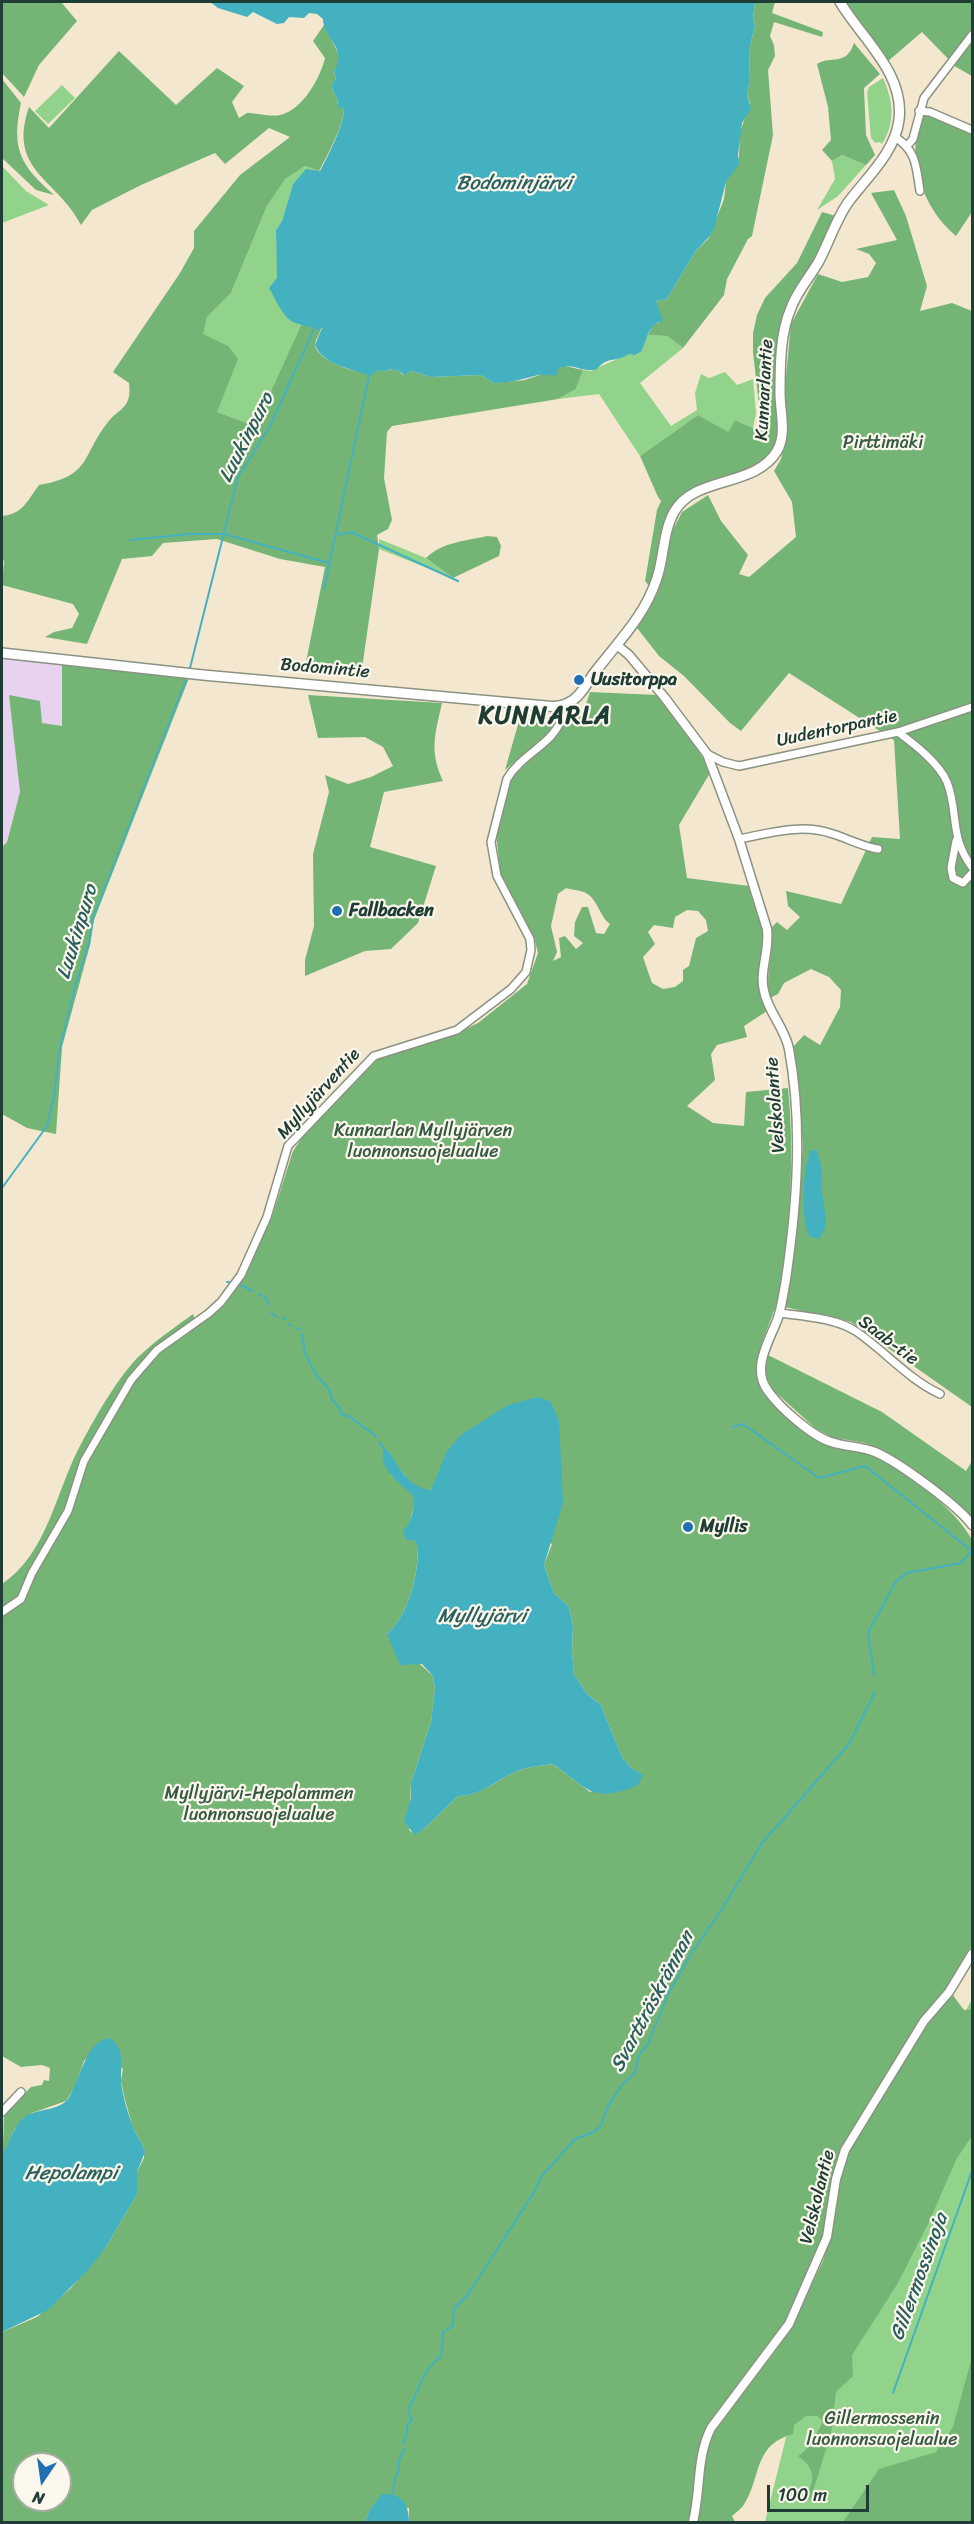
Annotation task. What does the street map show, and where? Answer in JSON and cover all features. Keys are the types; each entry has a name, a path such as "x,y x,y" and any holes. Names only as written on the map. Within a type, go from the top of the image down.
{"main road":[{"name":"Kunnarlantie","path":"618,645 651,592 657,577 670,522 679,505 698,492 755,471 770,460 779,449 783,433 780,375 789,311 818,262 839,217 884,156 895,136 900,106 893,80 840,2"},
{"path":"569,703 580,693 618,645"},
{"name":"Bodomintie","path":"2,653 203,675 546,706 569,703"}],"street":[{"path":"908,146 913,139 924,98 972,35"},
{"path":"919,111 930,112 972,130"},
{"path":"895,136 908,146 913,155 920,191"},
{"name":"Velskolantie","path":"618,645 665,698 707,754 739,839 767,929 763,990 783,1030 789,1048 798,1144 791,1233 779,1313 761,1367 761,1375 768,1392 821,1438 838,1444 864,1448 883,1456 954,1506 972,1525"},
{"name":"Myllyjärventie","path":"2,1612 21,1599 32,1573 68,1511 84,1461 131,1380 157,1350 221,1302 241,1275 267,1217 288,1146 374,1056 457,1030 511,989 526,972 531,950 530,939 496,876 491,842 507,779 512,771 551,735 569,703"},
{"name":"Uudentorpantie","path":"707,754 723,762 739,766 898,732 972,707"},
{"path":"898,732 924,752 946,781 957,838 963,854 972,867"},
{"path":"739,839 797,828 832,833 853,843 878,849"},
{"path":"957,838 951,868 953,878 963,883 972,873"},
{"name":"Saab-tie","path":"779,1313 831,1322 855,1330 923,1386 940,1394"},
{"name":"Velskolantie","path":"693,2523 699,2466 706,2438 711,2428 772,2349 797,2310 827,2237 836,2179 845,2150 924,2020 949,1992 972,1954"},
{"path":"2,2112 21,2092"}],"shaded area":[{"path":"2,657 62,662 63,727 42,723 10,696 20,792 7,842 2,847"}],"green space":[{"path":"2,2 61,2 77,21 39,65 24,97 2,73"},
{"path":"755,2 775,2 772,13 823,32 822,37 774,22 770,36 775,56 768,70 773,135 752,236 748,239 727,279 724,295 683,348 667,336 648,335 653,325 660,322 656,301 667,299 695,252 709,238 724,199 726,182 739,157 740,132 750,103 747,94 750,81 749,51 755,25 753,18"},
{"path":"846,2 972,2 972,76 956,67 922,32 887,62"},
{"path":"324,25 339,55 339,63 334,71 336,79 332,87 338,100 337,103 344,108 342,122 319,171 305,166 285,179 267,206 231,293 207,317 203,334 228,346 238,359 217,412 255,426 301,325 321,328 315,343 318,351 332,362 353,370 384,372 388,369 399,371 403,375 412,371 431,377 481,375 494,383 525,380 565,366 583,370 576,389 558,399 392,426 387,432 384,478 392,520 388,529 377,535 379,549 361,676 304,672 325,567 280,559 217,539 163,543 152,556 122,559 87,644 45,637 54,632 72,628 79,614 73,604 2,585 4,561 2,559 2,516 20,510 39,485 68,476 83,463 99,434 127,403 129,383 113,372 180,273 194,248 194,231 240,175 290,137 269,128 225,164 215,153 141,185 92,210 81,225 71,209 29,160 24,146 24,129 29,107 49,128 119,51 176,105 217,68 244,86 232,102 239,118 247,113 280,115 296,107 315,84 325,58 313,41"},
{"path":"854,43 880,74 864,88 866,135 875,155 866,165 842,155 832,161 822,150 831,140 828,107 817,64 842,58 851,50"},
{"path":"883,78 891,103 891,120 882,144 875,143 871,138 867,93 869,87"},
{"path":"2,79 21,103 17,133 21,155 33,174 54,195 36,190 2,158"},
{"path":"62,85 75,98 48,124 35,111"},
{"path":"928,113 972,131 972,212 956,236 934,211 920,181 915,149 917,132 921,116"},
{"path":"842,155 866,165 838,196 817,210 835,179 832,161"},
{"path":"2,166 26,191 49,205 2,223"},
{"path":"305,166 319,171 293,184 282,221 276,230 278,278 289,320 301,325 255,426 217,412 202,334 207,317 231,293 267,206 285,178"},
{"name":"Pirttimäki","path":"894,190 906,216 927,286 920,311 952,303 972,311 972,1407 851,1322 785,1307 796,1233 803,1145 793,1047 804,1035 820,1045 840,1007 841,990 829,977 811,969 784,983 778,994 770,998 768,981 772,945 771,928 777,922 787,930 800,917 788,906 786,891 841,904 872,837 900,839 894,740 789,673 741,731 730,723 684,676 659,656 637,628 658,592 671,534 682,512 708,495 721,521 748,555 739,574 749,577 796,537 792,502 774,471 781,459 785,440 786,376 791,324 818,274 842,282 868,277 876,263 869,254 856,249 897,240 871,193"},
{"path":"822,212 836,216 819,255 789,304 780,429 775,449 763,462 753,468 679,501 650,587 645,581 657,510 661,501 640,456 698,415 728,432 735,420 753,428 757,433 760,414 753,333 757,315 765,298 797,263"},
{"path":"648,335 667,336 683,348 640,383 671,426 697,410 695,393 701,374 709,378 725,372 737,385 753,379 756,413 753,428 735,420 728,433 698,415 640,456 599,394 558,399 576,389 583,370 592,371 629,353 636,355 641,352"},
{"path":"487,536 497,537 501,546 499,556 453,578 426,558 447,545"},
{"path":"379,539 426,558 453,578 379,549"},
{"path":"62,662 189,678 94,920 90,945 62,1047 56,1134 27,1128 2,1114 2,847 7,842 20,792 9,695 40,701 42,723 62,726"},
{"path":"590,692 658,695 698,749 710,773 679,825 687,878 749,886 764,936 760,992 767,1011 744,1026 747,1037 717,1045 711,1054 715,1080 687,1106 713,1123 744,1126 746,1092 788,1088 791,1167 786,1245 778,1297 758,1357 757,1376 765,1391 780,1409 805,1431 869,1453 889,1465 943,1504 972,1540 972,1946 946,1990 921,2019 842,2149 832,2178 823,2236 786,2322 708,2426 703,2438 689,2522 409,2522 409,2508 369,2511 365,2522 2,2522 2,2332 37,2317 70,2289 106,2247 137,2194 137,2172 144,2158 144,2148 133,2128 124,2096 121,2080 123,2069 94,2050 84,2061 75,2087 66,2101 32,2113 15,2128 3,2156 4,2113 31,2087 42,2085 44,2080 49,2081 50,2068 42,2065 21,2067 2,2056 2,1584 18,1571 41,1538 81,1444 110,1394 128,1369 151,1345 193,1314 197,1327 222,1305 245,1275 272,1217 293,1151 306,1132 380,1057 449,1037 478,1023 527,984 538,953 534,937 501,876 496,834 511,778 552,739 563,724 573,722 585,707","holes":["566,888 582,891 590,896 610,924 604,934 596,933 588,907 582,907 575,922 574,936 583,943 576,949 565,936 559,938 561,957 553,961 557,952 551,926 558,894","687,910 698,911 706,920 708,931 696,938 689,966 683,970 683,981 675,987 663,989 652,983 643,957 655,944 648,932 654,925 673,928 675,917","403,1473 418,1487 431,1490 434,1485 552,1544 544,1565 554,1593 569,1607 573,1626 574,1674 587,1694 601,1705 622,1757 631,1768 642,1775 590,1792 553,1764 526,1768 479,1791 458,1796 425,1828 415,1834 409,1830 411,1783 431,1722 435,1689 433,1676 387,1634 407,1605 416,1569 418,1545 410,1532 414,1506 413,1495 391,1475"]},
{"path":"308,695 442,703 435,751 443,781 384,792 370,847 436,866 418,923 391,949 365,951 305,976 305,960 314,926 313,854 329,792 325,775 348,784 371,777 393,766 383,747 365,737 318,738"},
{"path":"521,714 557,718 548,733 505,770"},
{"path":"768,1355 882,1412 966,1471 972,1461 972,1517 957,1503 886,1452 865,1443 831,1437 815,1428 772,1389 765,1373"},
{"path":"952,1994 964,2010 972,2009 972,2136 957,2158 928,2224 898,2283 852,2355 853,2376 836,2392 831,2433 810,2501 806,2494 812,2483 812,2473 807,2464 798,2456 816,2436 823,2421 817,2416 806,2416 794,2425 793,2434 780,2439 764,2454 749,2496 743,2506 732,2516 735,2522 696,2522 708,2442 717,2426 792,2327 823,2261 830,2238 841,2172 849,2148 928,2021"},
{"name":"Gillermossenin luonnonsuojelualue","path":"972,1999 972,2522 765,2522 823,2288"},
{"path":"3,2161 5,2174 2,2178"},
{"path":"972,2357 972,2522 843,2522 879,2469 936,2452 953,2427"}],"water":[{"name":"Bodominjärvi","path":"210,2 755,2 753,18 755,25 749,51 750,81 747,94 751,109 742,123 739,164 726,182 714,229 695,252 667,299 656,301 663,321 658,322 651,329 641,352 605,362 594,370 566,366 558,369 558,375 538,375 511,382 494,383 481,375 431,377 412,371 404,375 399,371 388,369 384,372 378,370 370,376 331,362 319,352 315,345 322,328 317,330 291,321 282,311 269,288 277,278 276,230 282,221 293,184 306,169 320,171 342,122 344,108 337,107 338,100 332,87 336,79 334,71 339,56 337,50 324,26 323,19 317,14 309,13 304,18 289,17 284,23 277,24 253,12 247,17 218,8"},
{"path":"817,1150 822,1169 821,1187 826,1219 825,1229 819,1239 810,1237 804,1207 804,1182 810,1151"},
{"name":"Myllyjärvi","path":"538,1397 551,1402 559,1421 563,1503 544,1565 554,1593 569,1607 573,1626 574,1674 587,1694 601,1705 622,1757 631,1768 643,1775 637,1786 622,1791 600,1793 584,1787 553,1764 526,1768 473,1794 458,1796 415,1835 404,1822 411,1798 411,1783 431,1722 435,1689 433,1676 422,1664 400,1665 387,1634 407,1605 414,1581 418,1546 413,1540 406,1540 403,1530 409,1524 412,1514 413,1496 387,1469 382,1456 384,1449 388,1450 410,1481 431,1490 447,1451 461,1435 508,1405"},
{"name":"Hepolampi","path":"108,2038 120,2050 124,2098 133,2127 145,2152 137,2172 137,2194 106,2247 88,2270 48,2310 2,2332 3,2153 15,2129 25,2117 59,2106 68,2099 88,2055 100,2041"},
{"path":"382,2494 395,2495 403,2501 408,2510 409,2522 365,2522 369,2511"}],"waterway":[{"name":"Luukinpuro","path":"190,668 238,477 269,428 314,329"},
{"path":"324,589 369,376"},
{"path":"338,535 351,532 458,581"},
{"path":"130,540 190,534 224,534 329,563"},
{"name":"Luukinpuro","path":"2,1188 47,1126 54,1096 60,1048 76,983 89,944 93,918 186,680"},
{"path":"241,1285 252,1291"},
{"path":"259,1294 266,1298 269,1305"},
{"path":"271,1313 277,1317"},
{"path":"302,1334 305,1353 317,1376 329,1389 333,1401 340,1408 340,1414 350,1417 377,1437"},
{"path":"733,1427 743,1424 819,1478 865,1466 972,1551"},
{"path":"380,1442 384,1449"},
{"name":"Svartträskrännan","path":"874,1675 868,1633 895,1583 906,1573 961,1563 972,1551"},
{"name":"Svartträskrännan","path":"403,2443 407,2434 407,2426 412,2420 408,2410 425,2374 441,2357 443,2332 453,2326 454,2308 467,2296 536,2189 540,2178 575,2139 594,2132 601,2125 608,2106 621,2086 635,2073 639,2055 648,2044 669,1992 691,1954 722,1909 762,1843 849,1744 875,1692"},
{"name":"Gillermossinoja","path":"893,2393 972,2171"},
{"name":"Svartträskrännan","path":"392,2494 399,2471 398,2462 405,2448"}],"place":[{"name":"Uusitorppa","path":"579,680"},
{"name":"Fallbacken","path":"337,911"},
{"name":"Myllis","path":"688,1527"}],"district":[{"name":"KUNNARLA","path":"545,717"}],"park label":[{"name":"Kunnarlan Myllyjärven luonnonsuojelualue","path":"423,1141"},
{"name":"Myllyjärvi-Hepolammen luonnonsuojelualue","path":"259,1804"}]}
